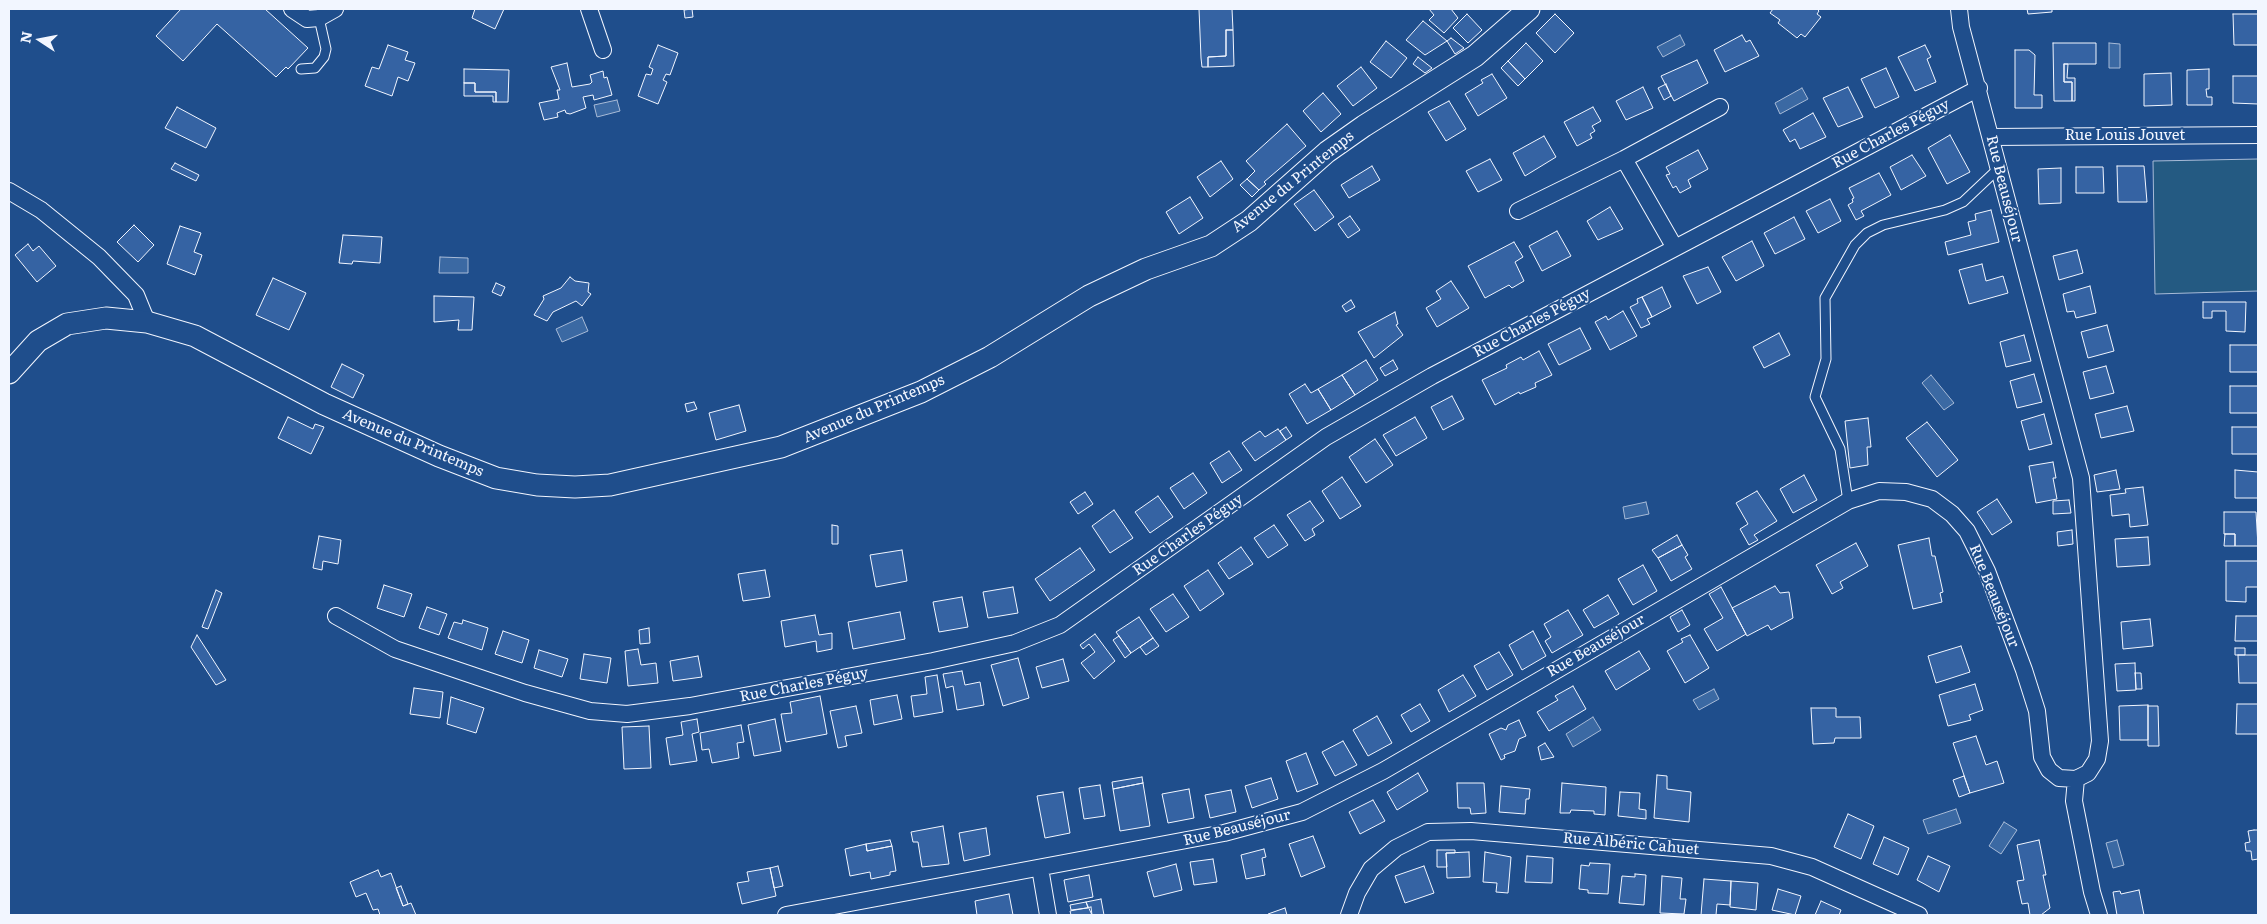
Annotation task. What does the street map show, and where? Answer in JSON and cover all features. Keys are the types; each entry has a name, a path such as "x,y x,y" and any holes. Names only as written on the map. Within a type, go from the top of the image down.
{"street":[{"path":"292,9 307,19 319,18 335,9"},
{"path":"589,9 603,50"},
{"name":"Avenue du Printemps","path":"9,373 38,341 67,324 106,318 147,322 195,336 324,404 439,456 496,478 537,485 575,487 610,484 781,447 921,392 990,357 1089,296 1146,269 1211,246 1249,221 1327,152 1364,126 1475,56 1529,9"},
{"name":"Rue Beauséjour","path":"786,915 1224,833 1302,812 1383,771 1848,501 1879,492 1906,492 1932,499 1952,514 1967,531 1987,571 2024,670 2037,711 2042,757 2049,770 2059,778 2076,779 2088,773 2097,758 2100,741 2082,478 1979,88 1961,28 1959,9"},
{"name":"Rue Charles Péguy","path":"336,616 395,649 525,693 590,711 628,714 700,704 933,661 1016,643 1060,625 1326,437 1432,376 1979,88"},
{"path":"1518,210 1624,158 1720,107"},
{"name":"Rue Louis Jouvet","path":"1991,137 2258,135"},
{"path":"1624,158 1675,248"},
{"path":"9,191 42,210 99,257 136,295 147,322"},
{"path":"2076,779 2074,801 2092,892 2099,915"},
{"name":"Rue Albéric Cahuet","path":"1349,915 1357,893 1371,869 1396,848 1428,832 1471,831 1771,856 1812,867 1919,915"},
{"path":"1040,868 1048,915"}],"lane":[{"path":"301,69 315,68 324,57 326,49 319,18"},
{"path":"1848,501 1840,449 1815,397 1826,359 1825,298 1854,245 1866,233 1883,224 1945,210 1963,202 2000,168"}],"shaded area":[{"path":"1680,35 1685,45 1663,57 1657,47"},
{"path":"2109,43 2120,44 2120,68 2109,68"},
{"path":"1802,88 1808,99 1780,114 1775,103"},
{"path":"617,100 620,111 597,117 594,105"},
{"path":"2258,159 2258,291 2155,294 2153,161"},
{"path":"440,257 468,258 468,273 439,273"},
{"path":"582,317 588,331 562,342 556,329"},
{"path":"1931,375 1954,403 1944,410 1922,383"},
{"path":"1646,502 1649,514 1625,519 1623,507"},
{"path":"1714,689 1719,699 1699,710 1693,700"},
{"path":"1593,717 1601,730 1573,747 1566,734"},
{"path":"1956,809 1961,823 1928,834 1923,820"},
{"path":"2004,822 2017,830 2001,854 1989,846"},
{"path":"2117,840 2124,865 2113,868 2106,843"}],"building":[{"path":"181,9 265,9 308,48 288,69 286,67 276,77 217,24 183,61 156,36"},
{"path":"475,9 504,9 495,29 472,18"},
{"path":"692,9 693,17 685,18 684,10"},
{"path":"1199,9 1232,9 1233,30 1226,30 1226,56 1208,57 1208,67 1202,67"},
{"path":"1429,9 1451,9 1458,18 1444,33 1429,20 1434,15"},
{"path":"1773,9 1817,9 1819,11 1817,14 1821,17 1805,37 1801,34 1797,38 1778,23 1780,20 1770,13"},
{"path":"2027,9 2052,9 2052,12 2028,14"},
{"path":"1467,14 1482,30 1468,43 1453,28"},
{"path":"1555,14 1574,33 1555,53 1536,33"},
{"path":"2233,14 2258,14 2258,45 2234,45"},
{"path":"1423,21 1447,41 1425,55 1406,40"},
{"path":"1226,30 1233,30 1234,66 1208,67 1208,57 1226,56"},
{"path":"1742,35 1746,42 1750,40 1759,56 1725,72 1714,50"},
{"path":"1451,38 1464,48 1455,54 1447,41"},
{"path":"1386,41 1407,58 1391,78 1370,62"},
{"path":"1526,43 1543,61 1525,79 1508,61"},
{"path":"2053,43 2096,43 2096,64 2064,64 2064,82 2072,82 2072,101 2054,101"},
{"path":"388,45 408,52 405,60 415,63 408,81 398,77 392,96 365,86 372,67 379,69"},
{"path":"658,45 678,53 670,75 666,74 663,80 667,82 658,104 638,96 646,74 651,75 653,69 649,67"},
{"path":"1925,45 1931,57 1927,59 1936,82 1915,91 1898,57"},
{"path":"2015,50 2029,50 2035,55 2034,95 2042,95 2042,108 2015,108"},
{"path":"1418,57 1432,68 1425,73 1413,64"},
{"path":"1697,60 1708,83 1674,101 1661,76"},
{"path":"1508,61 1525,79 1518,86 1501,68"},
{"path":"567,63 572,87 590,84 592,82 590,75 603,71 604,78 607,77 612,95 594,100 593,95 583,97 586,108 570,114 566,113 565,110 557,113 558,117 544,120 539,103 559,99 557,90 560,90 551,67"},
{"path":"2064,64 2068,64 2067,78 2075,78 2075,101 2072,101 2072,82 2064,82"},
{"path":"1361,67 1377,88 1353,106 1337,86"},
{"path":"1886,68 1899,97 1875,108 1861,79"},
{"path":"464,69 509,70 508,102 496,102 496,92 475,92 475,83 464,83"},
{"path":"2209,69 2209,89 2206,89 2207,97 2212,97 2212,105 2187,105 2187,70"},
{"path":"2171,73 2172,105 2144,106 2144,74"},
{"path":"1492,74 1507,98 1478,116 1465,94 1483,83 1481,80"},
{"path":"2233,76 2258,76 2258,104 2233,103"},
{"path":"464,83 475,83 475,92 496,92 496,102 493,102 493,96 464,96"},
{"path":"1666,84 1671,96 1664,100 1658,88"},
{"path":"1643,87 1653,108 1626,120 1616,101"},
{"path":"1848,87 1863,117 1838,127 1823,98"},
{"path":"1323,93 1341,114 1321,132 1303,111"},
{"path":"1449,101 1466,129 1446,141 1428,112"},
{"path":"177,107 216,128 206,148 165,128"},
{"path":"1593,107 1601,121 1592,126 1595,131 1590,134 1592,138 1577,146 1564,122"},
{"path":"1813,113 1826,137 1800,149 1795,139 1790,142 1783,130"},
{"path":"1287,124 1306,146 1264,182 1266,184 1259,190 1247,179 1255,171 1246,161"},
{"path":"1950,135 1970,172 1947,184 1928,148"},
{"path":"1544,136 1556,157 1525,176 1513,153"},
{"path":"1698,150 1708,169 1688,180 1691,187 1680,193 1676,186 1673,188 1666,175 1670,174 1666,167"},
{"path":"1912,155 1926,176 1901,190 1890,167"},
{"path":"1490,159 1502,180 1478,192 1466,171"},
{"path":"1221,161 1233,179 1210,197 1197,177"},
{"path":"175,163 199,175 196,181 171,169"},
{"path":"1372,166 1380,180 1349,198 1341,185"},
{"path":"2117,166 2144,166 2147,202 2118,202"},
{"path":"2076,167 2103,167 2104,193 2076,193"},
{"path":"2061,168 2061,203 2039,204 2038,169"},
{"path":"1879,173 1891,195 1861,211 1864,216 1856,220 1848,205 1853,202 1852,199 1854,198 1849,188"},
{"path":"1247,179 1259,190 1252,197 1240,185"},
{"path":"1314,190 1334,217 1315,231 1294,204"},
{"path":"1190,197 1203,218 1179,234 1166,212"},
{"path":"1830,199 1841,221 1818,233 1806,211"},
{"path":"1610,207 1623,229 1598,240 1587,221"},
{"path":"1991,210 1999,242 1948,255 1945,242 1971,235 1968,222 1976,220 1975,214"},
{"path":"1350,216 1360,230 1348,238 1338,224"},
{"path":"1794,217 1805,239 1775,254 1764,233"},
{"path":"134,225 154,245 138,262 117,242"},
{"path":"180,226 201,233 194,252 202,255 195,275 167,264"},
{"path":"1557,231 1571,256 1542,271 1529,246"},
{"path":"343,235 382,237 380,263 353,261 352,264 339,263"},
{"path":"1752,241 1764,266 1736,281 1722,257"},
{"path":"1514,242 1523,257 1515,262 1524,281 1512,288 1509,285 1485,298 1468,266"},
{"path":"28,244 33,251 39,246 56,266 37,282 15,255"},
{"path":"2077,250 2083,273 2059,280 2053,256"},
{"path":"1982,264 1986,281 2003,276 2008,293 1969,304 1959,270"},
{"path":"1708,267 1721,292 1697,304 1683,276"},
{"path":"570,277 575,281 589,283 588,292 591,294 582,306 576,301 553,312 547,321 534,315 544,299 543,296 561,288"},
{"path":"273,278 306,293 289,330 256,315"},
{"path":"1451,281 1469,308 1437,327 1426,308 1441,299 1436,291"},
{"path":"496,283 505,287 501,296 492,292"},
{"path":"2090,286 2096,313 2076,318 2074,311 2067,312 2063,294"},
{"path":"1662,287 1671,307 1652,317 1642,297"},
{"path":"434,296 474,297 472,330 458,330 459,320 434,322"},
{"path":"1642,297 1652,317 1647,319 1650,324 1641,328 1630,307 1638,303 1637,299"},
{"path":"1351,300 1355,307 1346,312 1342,306"},
{"path":"2203,302 2246,302 2245,332 2226,331 2226,311 2212,311 2212,318 2203,318"},
{"path":"1623,311 1637,336 1610,350 1595,322 1606,316 1608,320"},
{"path":"1395,312 1398,324 1396,325 1403,335 1374,358 1358,332"},
{"path":"2107,325 2114,351 2088,358 2081,332"},
{"path":"1580,328 1591,349 1559,365 1548,344"},
{"path":"1779,333 1790,355 1764,368 1753,347"},
{"path":"2024,335 2031,361 2006,367 2000,342"},
{"path":"2230,345 2258,345 2258,372 2230,372"},
{"path":"1539,351 1552,375 1535,383 1536,387 1520,394 1519,392 1495,405 1482,380 1507,368 1506,365 1521,357 1523,360"},
{"path":"1366,360 1378,380 1355,395 1342,375"},
{"path":"1393,360 1398,369 1385,376 1380,368"},
{"path":"342,364 364,375 353,398 331,387"},
{"path":"2106,366 2114,393 2090,399 2083,372"},
{"path":"2034,374 2042,402 2017,408 2010,381"},
{"path":"1342,375 1355,395 1331,410 1318,389"},
{"path":"1305,384 1311,393 1318,389 1331,410 1307,424 1289,394"},
{"path":"2230,386 2258,386 2258,413 2230,413"},
{"path":"1452,396 1464,419 1443,430 1431,407"},
{"path":"694,402 697,409 687,412 685,404"},
{"path":"739,405 746,431 716,440 709,413"},
{"path":"2127,406 2134,431 2101,438 2095,414"},
{"path":"2044,414 2052,444 2029,450 2021,421"},
{"path":"288,417 313,429 315,424 324,427 311,454 278,438"},
{"path":"1415,417 1427,438 1396,456 1383,435"},
{"path":"1868,418 1871,447 1867,447 1868,465 1850,468 1845,421"},
{"path":"1927,422 1958,460 1937,477 1906,438"},
{"path":"1286,427 1292,436 1286,440 1280,431"},
{"path":"2232,427 2258,427 2258,454 2232,454"},
{"path":"1278,429 1286,440 1255,461 1242,443 1260,431 1265,437"},
{"path":"1375,439 1393,465 1366,483 1349,457"},
{"path":"1229,451 1242,470 1222,483 1210,463"},
{"path":"2053,462 2056,478 2053,478 2057,499 2036,503 2029,466"},
{"path":"2116,470 2120,489 2097,492 2094,475"},
{"path":"2235,470 2258,472 2258,498 2235,498"},
{"path":"1193,473 1207,493 1184,509 1170,488"},
{"path":"1804,475 1817,500 1793,513 1780,489"},
{"path":"1342,477 1361,506 1340,519 1322,491"},
{"path":"2143,487 2148,525 2130,527 2129,514 2112,516 2110,495 2126,493 2125,489"},
{"path":"1757,491 1777,521 1754,535 1758,540 1749,545 1740,529 1748,524 1736,503"},
{"path":"1085,492 1093,504 1078,514 1070,502"},
{"path":"1158,496 1173,517 1150,533 1135,512"},
{"path":"1997,499 2012,522 1992,535 1977,512"},
{"path":"2069,500 2071,513 2053,514 2053,501"},
{"path":"1310,501 1324,521 1312,529 1315,535 1305,541 1287,515"},
{"path":"1114,510 1133,538 1110,553 1092,526"},
{"path":"2224,512 2256,512 2258,546 2235,546 2235,534 2224,534"},
{"path":"832,525 838,526 838,544 832,544"},
{"path":"1274,525 1288,545 1268,558 1254,538"},
{"path":"2072,530 2073,544 2058,546 2057,532"},
{"path":"2225,534 2235,534 2235,546 2224,546"},
{"path":"1677,535 1682,545 1658,558 1652,550"},
{"path":"319,536 341,540 338,564 323,561 322,570 313,568"},
{"path":"2148,537 2150,565 2117,567 2115,539"},
{"path":"1929,538 1932,556 1935,556 1943,592 1940,593 1942,602 1913,609 1898,545"},
{"path":"1856,543 1868,566 1840,582 1843,588 1832,594 1816,565"},
{"path":"1682,545 1688,555 1685,557 1692,569 1671,581 1658,558"},
{"path":"1241,547 1253,564 1229,579 1218,563"},
{"path":"1080,548 1095,570 1050,601 1035,579"},
{"path":"902,550 907,581 876,587 870,555"},
{"path":"2226,561 2258,561 2258,587 2246,587 2246,602 2226,601"},
{"path":"1643,565 1657,591 1633,605 1618,579"},
{"path":"765,570 770,597 743,601 738,574"},
{"path":"1208,570 1224,594 1200,611 1184,586"},
{"path":"384,585 412,594 404,617 377,608"},
{"path":"1775,586 1780,593 1789,592 1793,618 1771,630 1768,625 1747,636 1732,608"},
{"path":"1013,587 1018,613 988,618 983,592"},
{"path":"1721,587 1746,634 1717,651 1704,629 1723,618 1709,594"},
{"path":"216,590 222,593 208,629 202,627"},
{"path":"1173,594 1189,617 1166,632 1150,609"},
{"path":"1608,595 1619,614 1594,628 1583,610"},
{"path":"962,597 968,627 939,632 933,602"},
{"path":"427,607 447,614 439,635 419,628"},
{"path":"1568,610 1583,635 1552,653 1545,641 1551,637 1544,624"},
{"path":"1682,610 1690,625 1678,632 1670,617"},
{"path":"900,612 905,639 853,649 848,622"},
{"path":"815,615 819,635 832,633 832,649 817,652 816,641 785,647 781,621"},
{"path":"2236,616 2258,616 2258,641 2235,641"},
{"path":"1139,617 1153,638 1131,653 1116,632"},
{"path":"2150,619 2153,646 2123,649 2121,622"},
{"path":"463,620 488,628 482,650 448,638 454,622 462,624"},
{"path":"649,628 650,643 640,644 639,630"},
{"path":"503,631 529,640 522,663 495,654"},
{"path":"1533,631 1546,656 1522,670 1509,645"},
{"path":"1095,634 1115,661 1094,679 1081,663 1095,652 1089,644 1083,649 1080,645"},
{"path":"197,635 226,680 216,685 191,647"},
{"path":"1690,635 1709,668 1685,683 1667,651 1683,642 1681,639"},
{"path":"1119,636 1131,653 1125,658 1113,640"},
{"path":"1153,638 1159,646 1146,655 1140,647"},
{"path":"1961,646 1970,672 1936,683 1928,656"},
{"path":"2235,648 2245,648 2245,655 2235,655"},
{"path":"638,649 641,665 656,663 658,683 628,686 625,651"},
{"path":"539,650 568,659 562,677 534,668"},
{"path":"1639,651 1650,669 1616,690 1605,671"},
{"path":"1499,652 1513,675 1487,690 1474,666"},
{"path":"584,654 611,658 607,683 580,679"},
{"path":"2238,655 2258,655 2258,683 2239,683"},
{"path":"698,656 702,677 673,681 670,661"},
{"path":"1018,658 1029,698 1003,706 991,665"},
{"path":"1063,659 1069,681 1042,688 1036,667"},
{"path":"2135,663 2136,690 2117,691 2115,664"},
{"path":"962,671 965,685 980,682 984,705 957,710 953,686 946,688 943,674"},
{"path":"2135,673 2141,673 2142,689 2136,689"},
{"path":"937,675 943,712 914,717 911,696 927,694 925,677"},
{"path":"1463,675 1476,696 1449,712 1438,690"},
{"path":"1975,684 1983,710 1969,715 1971,720 1948,726 1939,695"},
{"path":"1573,686 1586,709 1549,731 1537,712 1558,700 1555,696"},
{"path":"414,688 443,692 440,718 410,714"},
{"path":"897,695 902,719 874,725 870,700"},
{"path":"820,696 827,734 786,742 781,714 792,713 790,702"},
{"path":"451,697 484,708 476,733 447,724"},
{"path":"1420,704 1430,721 1411,732 1401,715"},
{"path":"2237,704 2258,704 2258,734 2236,734"},
{"path":"2148,705 2148,740 2120,740 2119,706"},
{"path":"856,706 862,733 845,736 847,746 838,748 830,711"},
{"path":"2148,706 2158,706 2159,746 2148,746"},
{"path":"1811,708 1836,708 1836,717 1860,717 1861,738 1835,738 1834,743 1813,744"},
{"path":"1377,716 1392,743 1368,756 1353,730"},
{"path":"697,719 699,732 692,734 697,761 670,765 666,738 683,735 681,722"},
{"path":"775,719 781,751 754,756 748,725"},
{"path":"1519,720 1526,736 1519,739 1515,751 1504,755 1505,758 1501,760 1489,734 1501,728 1506,730 1508,725"},
{"path":"741,725 744,742 737,743 739,758 712,763 709,749 702,750 700,733"},
{"path":"649,726 651,768 624,769 622,727"},
{"path":"1976,736 1986,765 1997,761 2004,783 1970,793 1953,743"},
{"path":"1343,741 1357,765 1335,776 1322,752"},
{"path":"1545,743 1554,757 1541,760 1538,747"},
{"path":"1306,753 1318,784 1297,792 1286,761"},
{"path":"1418,773 1428,791 1397,810 1387,792"},
{"path":"1657,775 1667,776 1667,789 1691,792 1689,822 1654,818"},
{"path":"1964,776 1970,793 1959,797 1953,780"},
{"path":"1142,777 1143,783 1113,789 1112,782"},
{"path":"1271,778 1278,799 1252,808 1245,786"},
{"path":"1143,783 1150,826 1120,831 1113,789"},
{"path":"1457,783 1484,783 1486,813 1471,814 1470,808 1458,808"},
{"path":"1562,783 1606,787 1605,815 1594,814 1594,811 1571,810 1570,813 1560,813"},
{"path":"1100,785 1105,816 1084,819 1079,788"},
{"path":"1501,786 1530,789 1529,799 1526,799 1525,814 1499,812"},
{"path":"1189,789 1194,818 1168,823 1162,794"},
{"path":"1231,790 1236,812 1210,818 1205,795"},
{"path":"1063,792 1070,833 1045,838 1037,796"},
{"path":"1620,792 1640,793 1639,809 1646,810 1646,819 1618,816"},
{"path":"1373,800 1385,821 1360,834 1349,812"},
{"path":"1848,814 1874,826 1861,859 1834,847"},
{"path":"943,826 949,864 922,867 918,842 913,842 911,832"},
{"path":"986,828 990,855 964,861 959,833"},
{"path":"2258,830 2258,859 2252,860 2251,851 2246,851 2245,843 2250,842 2248,831"},
{"path":"1313,836 1325,867 1301,877 1289,844"},
{"path":"1884,837 1909,848 1898,875 1873,864"},
{"path":"890,840 892,846 867,851 866,844"},
{"path":"2039,840 2046,875 2043,875 2050,908 2041,915 2030,915 2028,903 2022,904 2017,881 2024,880 2017,845"},
{"path":"866,844 867,851 892,846 896,871 890,872 890,875 871,879 870,872 850,876 845,849"},
{"path":"1264,849 1266,857 1262,858 1265,875 1246,879 1241,855"},
{"path":"1437,850 1455,850 1455,853 1446,853 1447,867 1437,867"},
{"path":"1469,852 1470,877 1447,878 1446,853"},
{"path":"1485,852 1511,857 1508,893 1496,892 1497,883 1483,882"},
{"path":"1527,856 1553,858 1552,883 1525,882"},
{"path":"1928,856 1950,866 1939,892 1917,880"},
{"path":"1213,859 1217,882 1194,885 1190,862"},
{"path":"1590,863 1610,864 1608,894 1588,893 1588,890 1579,889 1581,865 1589,866"},
{"path":"1176,864 1182,890 1154,897 1147,872"},
{"path":"778,866 783,886 774,888 770,868"},
{"path":"1424,866 1434,893 1405,903 1395,876"},
{"path":"770,868 776,896 742,904 737,883 749,881 747,872"},
{"path":"378,870 381,877 391,873 403,906 411,903 416,915 380,915 378,909 373,910 366,893 356,897 350,882"},
{"path":"1635,874 1646,875 1644,905 1619,903 1622,876 1635,877"},
{"path":"1089,875 1093,897 1068,902 1064,880"},
{"path":"1662,876 1682,878 1680,899 1686,899 1684,914 1660,913"},
{"path":"1704,879 1731,881 1730,905 1717,904 1716,915 1701,915"},
{"path":"1731,881 1758,883 1756,910 1730,907"},
{"path":"401,886 408,904 403,906 396,888"},
{"path":"1778,889 1801,896 1795,915 1772,910"},
{"path":"2139,890 2144,915 2117,915 2113,892 2120,891 2121,894"},
{"path":"1009,894 1013,915 977,915 975,901"},
{"path":"1101,899 1104,915 1092,915 1086,902"},
{"path":"1821,901 1841,910 1839,915 1815,915"},
{"path":"1086,902 1088,908 1071,910 1070,905"},
{"path":"1091,907 1092,915 1071,915 1070,911"},
{"path":"1285,908 1287,915 1268,914"}]}
